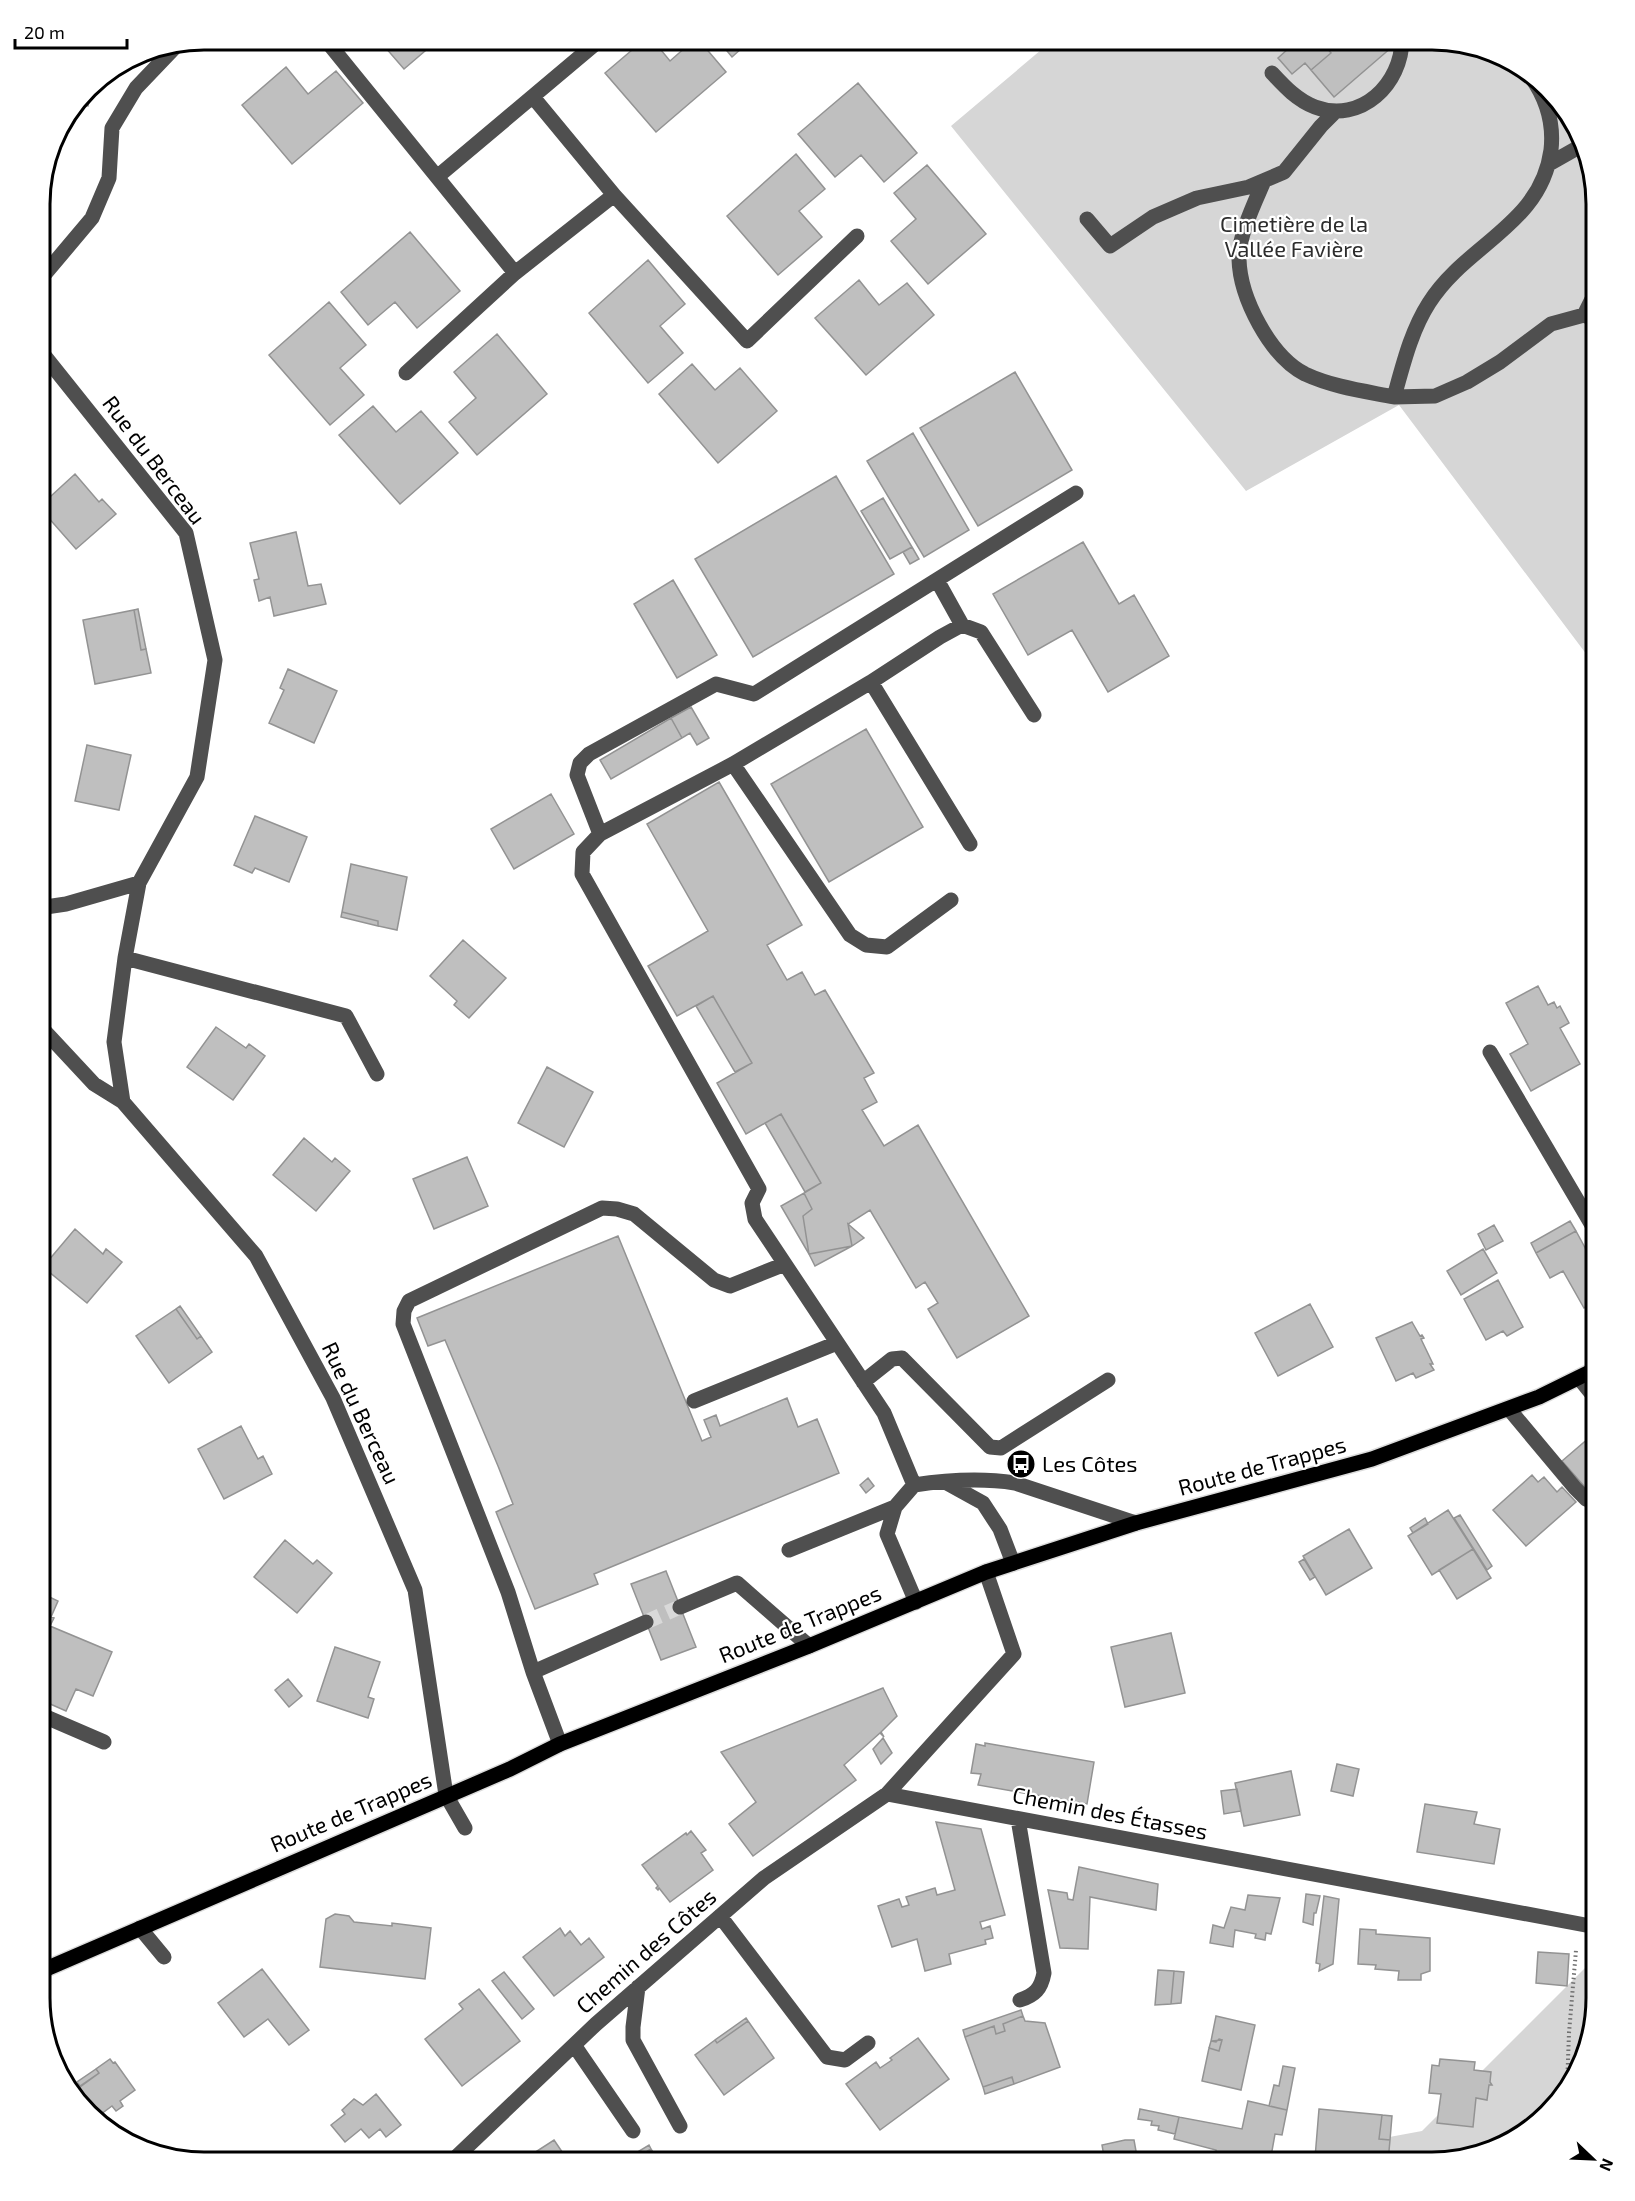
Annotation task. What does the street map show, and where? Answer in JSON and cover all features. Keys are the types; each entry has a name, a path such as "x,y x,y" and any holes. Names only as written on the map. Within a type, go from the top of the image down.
{"main road":[{"name":"Route de Trappes","path":"50,1967 510,1769 560,1744 809,1646 986,1572 1136,1523 1372,1459 1539,1397 1586,1374"}],"street":[{"path":"334,50 514,273"},
{"path":"437,177 588,50"},
{"path":"1272,73 1300,100 1317,108 1336,111 1354,108 1372,100 1386,88 1396,72 1403,50"},
{"path":"50,268 92,218 109,178 112,128 136,88 169,53"},
{"path":"533,97 614,195 747,341 857,236"},
{"path":"1394,397 1413,335 1428,303 1449,277 1526,209 1540,188 1549,164 1552,139 1549,104"},
{"path":"1087,219 1110,246 1153,217 1197,198 1249,187 1264,181 1284,172 1336,111"},
{"path":"1549,164 1575,149"},
{"path":"1264,181 1245,225 1238,258 1245,290 1263,330 1281,357 1304,373 1344,387 1394,397 1435,396 1467,382 1500,362 1551,324 1586,318"},
{"path":"406,373 514,273 614,195"},
{"name":"Rue du Berceau","path":"50,363 186,533 215,660 197,777 140,883 125,958 114,1042 123,1102"},
{"path":"600,834 577,775 580,763 589,754 716,684 754,694 1076,493"},
{"path":"936,580 962,625 981,632 1034,715"},
{"path":"914,1485 884,1413 755,1219 752,1203 759,1189 582,874 583,852 600,834 733,764 962,625"},
{"path":"871,682 970,844"},
{"path":"733,764 850,935 866,945 887,947 951,900"},
{"path":"50,906 140,883"},
{"path":"125,958 346,1016 377,1074"},
{"name":"Rue du Berceau","path":"50,1037 94,1084 123,1102 256,1256 333,1398 415,1590 446,1795"},
{"path":"1490,1052 1586,1215"},
{"path":"560,1744 533,1672 508,1592 403,1324 404,1311 410,1301 602,1208 634,1214 722,1285 729,1286 785,1264"},
{"path":"694,1401 837,1343"},
{"path":"863,1382 892,1359 902,1358 990,1446 1001,1448 1108,1380"},
{"path":"1579,1378 1586,1387"},
{"path":"1509,1408 1586,1499"},
{"path":"916,1602 888,1534 895,1507 914,1485 942,1481 997,1480 1015,1483 1136,1523"},
{"path":"942,1481 983,1503 1000,1528 1013,1563"},
{"path":"789,1550 895,1507"},
{"path":"887,1794 1014,1654 986,1572"},
{"path":"680,1607 737,1583 809,1646"},
{"path":"533,1672 646,1622"},
{"path":"50,1719 104,1742"},
{"name":"Chemin des Étasses","path":"887,1794 1586,1925"},
{"name":"Chemin des Côtes","path":"462,2152 638,1987 764,1878 887,1794"},
{"path":"446,1795 465,1828"},
{"path":"1018,1819 1044,1973 1042,1984 1033,1996 1020,2000"},
{"path":"720,1916 827,2057 845,2060 868,2043"},
{"path":"140,1928 164,1957"},
{"path":"638,1987 633,2040 680,2126"},
{"path":"574,2045 633,2131"}],"path":[{"path":"1568,2070 1579,1924"}],"green space":[{"name":"Cimetière de la Vallée Favière","path":"1041,50 1442,50 1462,52 1491,61 1509,70 1541,94 1570,135 1583,173 1586,203 1586,654 1399,405 1246,491 951,126"},
{"path":"1586,1967 1583,2028 1570,2066 1547,2099 1517,2126 1491,2140 1452,2150 1308,2152 1422,2131"}],"building":[{"path":"388,50 426,50 404,69"},
{"path":"632,50 661,50 670,61 682,50 707,50 726,72 656,132 605,73"},
{"path":"726,50 740,50 732,57"},
{"path":"1287,50 1329,50 1331,53 1311,70 1305,63 1292,74 1278,58"},
{"path":"1329,50 1389,50 1334,97 1311,70 1331,53"},
{"path":"286,67 308,94 336,71 363,103 292,164 242,105"},
{"path":"858,83 917,153 884,182 861,155 835,177 798,134"},
{"path":"796,154 825,189 799,211 822,237 778,275 727,216"},
{"path":"927,165 986,234 928,284 891,241 916,219 894,193"},
{"path":"410,232 460,291 417,328 395,302 368,325 341,292"},
{"path":"648,260 685,304 660,326 683,353 648,383 589,313"},
{"path":"859,280 879,305 907,283 934,315 866,375 815,318"},
{"path":"329,302 366,345 340,368 364,395 330,425 269,355"},
{"path":"497,334 547,394 477,455 449,422 476,398 454,372"},
{"path":"692,364 715,390 740,368 777,411 718,463 659,394"},
{"path":"1015,372 1072,470 978,526 920,428"},
{"path":"373,406 396,432 421,411 458,453 400,504 339,435"},
{"path":"913,433 969,530 924,557 867,461"},
{"path":"75,474 99,502 102,499 116,514 76,549 50,519 50,497"},
{"path":"836,476 894,574 753,657 695,559"},
{"path":"883,498 912,547 890,559 861,511"},
{"path":"296,532 308,586 321,584 326,604 274,616 270,597 259,601 254,580 259,579 250,543"},
{"path":"1083,542 1119,604 1134,595 1169,656 1108,692 1072,630 1028,655 993,594"},
{"path":"912,547 919,559 910,564 903,552"},
{"path":"673,580 717,655 677,678 634,604"},
{"path":"138,609 146,649 141,650 134,610"},
{"path":"134,610 141,650 146,649 151,673 95,684 83,620"},
{"path":"288,669 337,691 314,743 269,723 284,690 280,688"},
{"path":"691,707 709,738 697,745 690,733 682,738 671,718"},
{"path":"671,718 682,738 611,779 600,760"},
{"path":"866,729 923,827 829,882 771,784"},
{"path":"87,745 131,755 119,810 75,801"},
{"path":"719,782 802,925 767,945 787,980 802,972 815,995 825,990 874,1073 864,1078 877,1102 862,1110 884,1146 918,1125 1029,1316 957,1358 928,1309 938,1303 925,1282 916,1288 870,1210 848,1224 852,1246 809,1254 803,1216 812,1209 804,1193 821,1183 781,1114 746,1134 717,1083 752,1063 713,996 677,1016 648,966 708,931 647,824"},
{"path":"551,794 574,834 514,869 491,829"},
{"path":"255,816 307,837 289,882 255,868 252,873 234,865"},
{"path":"351,864 407,877 397,930 378,926 378,921 342,912"},
{"path":"342,912 378,921 378,926 341,917"},
{"path":"463,940 506,978 469,1018 454,1005 457,1001 430,976"},
{"path":"1538,986 1548,1005 1554,1002 1557,1008 1560,1006 1569,1023 1560,1028 1580,1064 1531,1091 1510,1054 1528,1044 1506,1003"},
{"path":"713,996 752,1063 735,1072 696,1006"},
{"path":"216,1027 246,1048 249,1044 265,1056 233,1100 187,1067"},
{"path":"547,1067 593,1092 564,1147 518,1123"},
{"path":"781,1114 821,1183 805,1192 765,1123"},
{"path":"304,1138 332,1162 335,1158 350,1171 316,1211 273,1175"},
{"path":"467,1157 488,1206 434,1229 413,1179"},
{"path":"804,1193 812,1209 803,1216 809,1254 781,1206"},
{"path":"1570,1221 1576,1231 1536,1253 1531,1243"},
{"path":"848,1224 864,1238 852,1246"},
{"path":"1494,1225 1503,1241 1486,1250 1478,1234"},
{"path":"75,1229 103,1254 106,1249 122,1262 87,1303 50,1273 50,1259"},
{"path":"1576,1231 1586,1250 1586,1307 1584,1308 1563,1271 1550,1278 1536,1253"},
{"path":"618,1236 702,1441 711,1437 704,1420 716,1415 720,1426 787,1398 798,1427 817,1419 839,1473 594,1574 598,1584 535,1609 496,1512 513,1504 498,1466 445,1340 428,1346 417,1318"},
{"path":"852,1246 815,1266 809,1254"},
{"path":"1483,1249 1497,1273 1461,1295 1447,1271"},
{"path":"1498,1280 1523,1327 1507,1336 1503,1331 1486,1340 1464,1299"},
{"path":"1310,1304 1333,1347 1278,1376 1255,1333"},
{"path":"180,1306 201,1336 197,1339 176,1309"},
{"path":"176,1309 197,1339 201,1336 212,1352 169,1383 136,1336"},
{"path":"1412,1322 1420,1336 1424,1338 1421,1339 1434,1370 1416,1378 1413,1373 1396,1381 1376,1338"},
{"path":"241,1426 258,1459 263,1456 272,1474 224,1499 198,1449"},
{"path":"1586,1441 1586,1488 1562,1461"},
{"path":"1013,1461 1032,1466 1030,1474 1011,1468"},
{"path":"1532,1475 1538,1482 1544,1477 1557,1492 1562,1487 1576,1502 1526,1546 1493,1510"},
{"path":"868,1478 874,1486 866,1493 860,1485"},
{"path":"1448,1510 1473,1549 1432,1575 1408,1536"},
{"path":"1460,1515 1492,1566 1487,1570 1454,1518"},
{"path":"1425,1518 1428,1524 1413,1533 1410,1528"},
{"path":"1349,1529 1372,1568 1326,1595 1303,1556"},
{"path":"285,1540 313,1564 317,1560 332,1573 297,1613 254,1577"},
{"path":"1473,1549 1491,1578 1457,1599 1439,1570"},
{"path":"1304,1559 1315,1577 1310,1580 1299,1562"},
{"path":"666,1571 696,1647 661,1660 631,1584"},
{"path":"50,1597 58,1601 51,1617 54,1618 50,1626"},
{"path":"50,1626 112,1652 93,1696 76,1689 66,1711 50,1704"},
{"path":"1171,1633 1185,1693 1125,1707 1111,1647"},
{"path":"335,1647 380,1662 368,1697 374,1699 368,1718 317,1701"},
{"path":"288,1679 302,1696 289,1707 275,1690"},
{"path":"883,1688 897,1716 881,1732 884,1737 880,1733 844,1765 856,1780 753,1856 729,1824 756,1802 721,1752"},
{"path":"883,1738 892,1753 881,1764 873,1749"},
{"path":"985,1743 1094,1762 1087,1804 978,1785 981,1774 971,1773 976,1744 985,1746"},
{"path":"1337,1764 1359,1769 1353,1796 1331,1791"},
{"path":"1291,1771 1300,1815 1244,1826 1235,1783"},
{"path":"1237,1789 1241,1811 1224,1814 1221,1791"},
{"path":"1425,1804 1477,1812 1474,1824 1500,1829 1494,1864 1417,1852"},
{"path":"936,1822 981,1829 1005,1915 980,1922 982,1929 990,1926 993,1938 985,1940 986,1944 949,1954 951,1964 925,1971 917,1939 892,1947 878,1906 899,1899 902,1907 909,1905 906,1897 935,1888 937,1895 955,1890"},
{"path":"691,1831 706,1850 701,1853 713,1870 670,1902 659,1888 658,1890 656,1888 658,1886 642,1865"},
{"path":"1079,1867 1158,1884 1156,1910 1090,1897 1088,1949 1060,1948 1048,1890 1067,1893 1068,1899 1073,1900"},
{"path":"1306,1894 1320,1896 1316,1913 1314,1913 1313,1925 1303,1922"},
{"path":"1248,1895 1280,1898 1271,1934 1266,1933 1265,1940 1255,1938 1256,1934 1235,1930 1233,1947 1210,1943 1213,1925 1224,1928 1231,1907 1245,1910"},
{"path":"1324,1896 1339,1899 1333,1964 1319,1971 1320,1964 1316,1963"},
{"path":"335,1914 349,1916 354,1922 392,1926 392,1923 431,1928 425,1979 320,1967 326,1919"},
{"path":"560,1928 565,1936 570,1931 581,1945 589,1938 604,1957 554,1996 523,1957"},
{"path":"1360,1929 1376,1930 1376,1934 1430,1938 1430,1971 1421,1974 1421,1980 1398,1980 1399,1971 1375,1969 1376,1965 1358,1964"},
{"path":"1538,1952 1569,1954 1567,1986 1536,1983"},
{"path":"262,1969 309,2030 289,2045 268,2019 244,2037 218,2003"},
{"path":"1158,1970 1174,1971 1171,2004 1155,2005"},
{"path":"1174,1971 1184,1972 1181,2003 1171,2004"},
{"path":"504,1972 534,2009 522,2019 492,1981"},
{"path":"479,1989 520,2041 462,2086 425,2039 463,2009 459,2004"},
{"path":"1021,2010 1023,2016 1003,2024 1005,2031 996,2034 994,2026 965,2037 963,2030"},
{"path":"1023,2016 1025,2021 1045,2023 1060,2067 1014,2084 1012,2077 983,2087 965,2037 994,2026 996,2034 1005,2031 1003,2024"},
{"path":"1216,2016 1255,2025 1241,2090 1202,2081 1209,2048 1219,2051 1222,2040 1211,2041"},
{"path":"746,2018 748,2021 717,2043 715,2040"},
{"path":"748,2021 774,2058 724,2095 695,2055 715,2040 717,2043"},
{"path":"918,2038 949,2079 880,2130 846,2084 876,2062 880,2068"},
{"path":"1219,2039 1222,2040 1219,2051 1209,2048 1211,2041 1216,2042"},
{"path":"110,2059 113,2063 115,2062 135,2090 120,2101 123,2106 116,2111 112,2106 102,2113 79,2088 99,2073 96,2069"},
{"path":"1440,2059 1475,2062 1474,2070 1491,2072 1492,2085 1489,2085 1487,2100 1476,2098 1473,2127 1437,2123 1441,2094 1429,2093 1432,2065 1439,2066"},
{"path":"1283,2066 1295,2068 1287,2110 1269,2106 1274,2085 1279,2086"},
{"path":"96,2069 99,2073 80,2086 77,2082"},
{"path":"1012,2077 1014,2084 985,2094 983,2087"},
{"path":"376,2094 401,2125 386,2137 380,2129 369,2138 361,2129 345,2142 331,2125 345,2114 342,2110 354,2099 363,2105"},
{"path":"1248,2101 1287,2110 1282,2135 1275,2134 1272,2152 1216,2152 1216,2150 1174,2139 1179,2117 1242,2129"},
{"path":"1140,2109 1179,2117 1175,2134 1158,2130 1159,2126 1151,2125 1152,2121 1138,2119"},
{"path":"1319,2109 1382,2115 1379,2139 1390,2140 1389,2152 1315,2152"},
{"path":"1382,2115 1392,2116 1390,2140 1379,2139"},
{"path":"554,2140 562,2152 536,2152"},
{"path":"1134,2140 1136,2152 1103,2152 1102,2145"},
{"path":"649,2145 651,2149 646,2152 637,2152"}],"tunnel":[{"path":"646,1622 680,1607"}],"place":[{"name":"Les Côtes","path":"1021,1464"}]}
